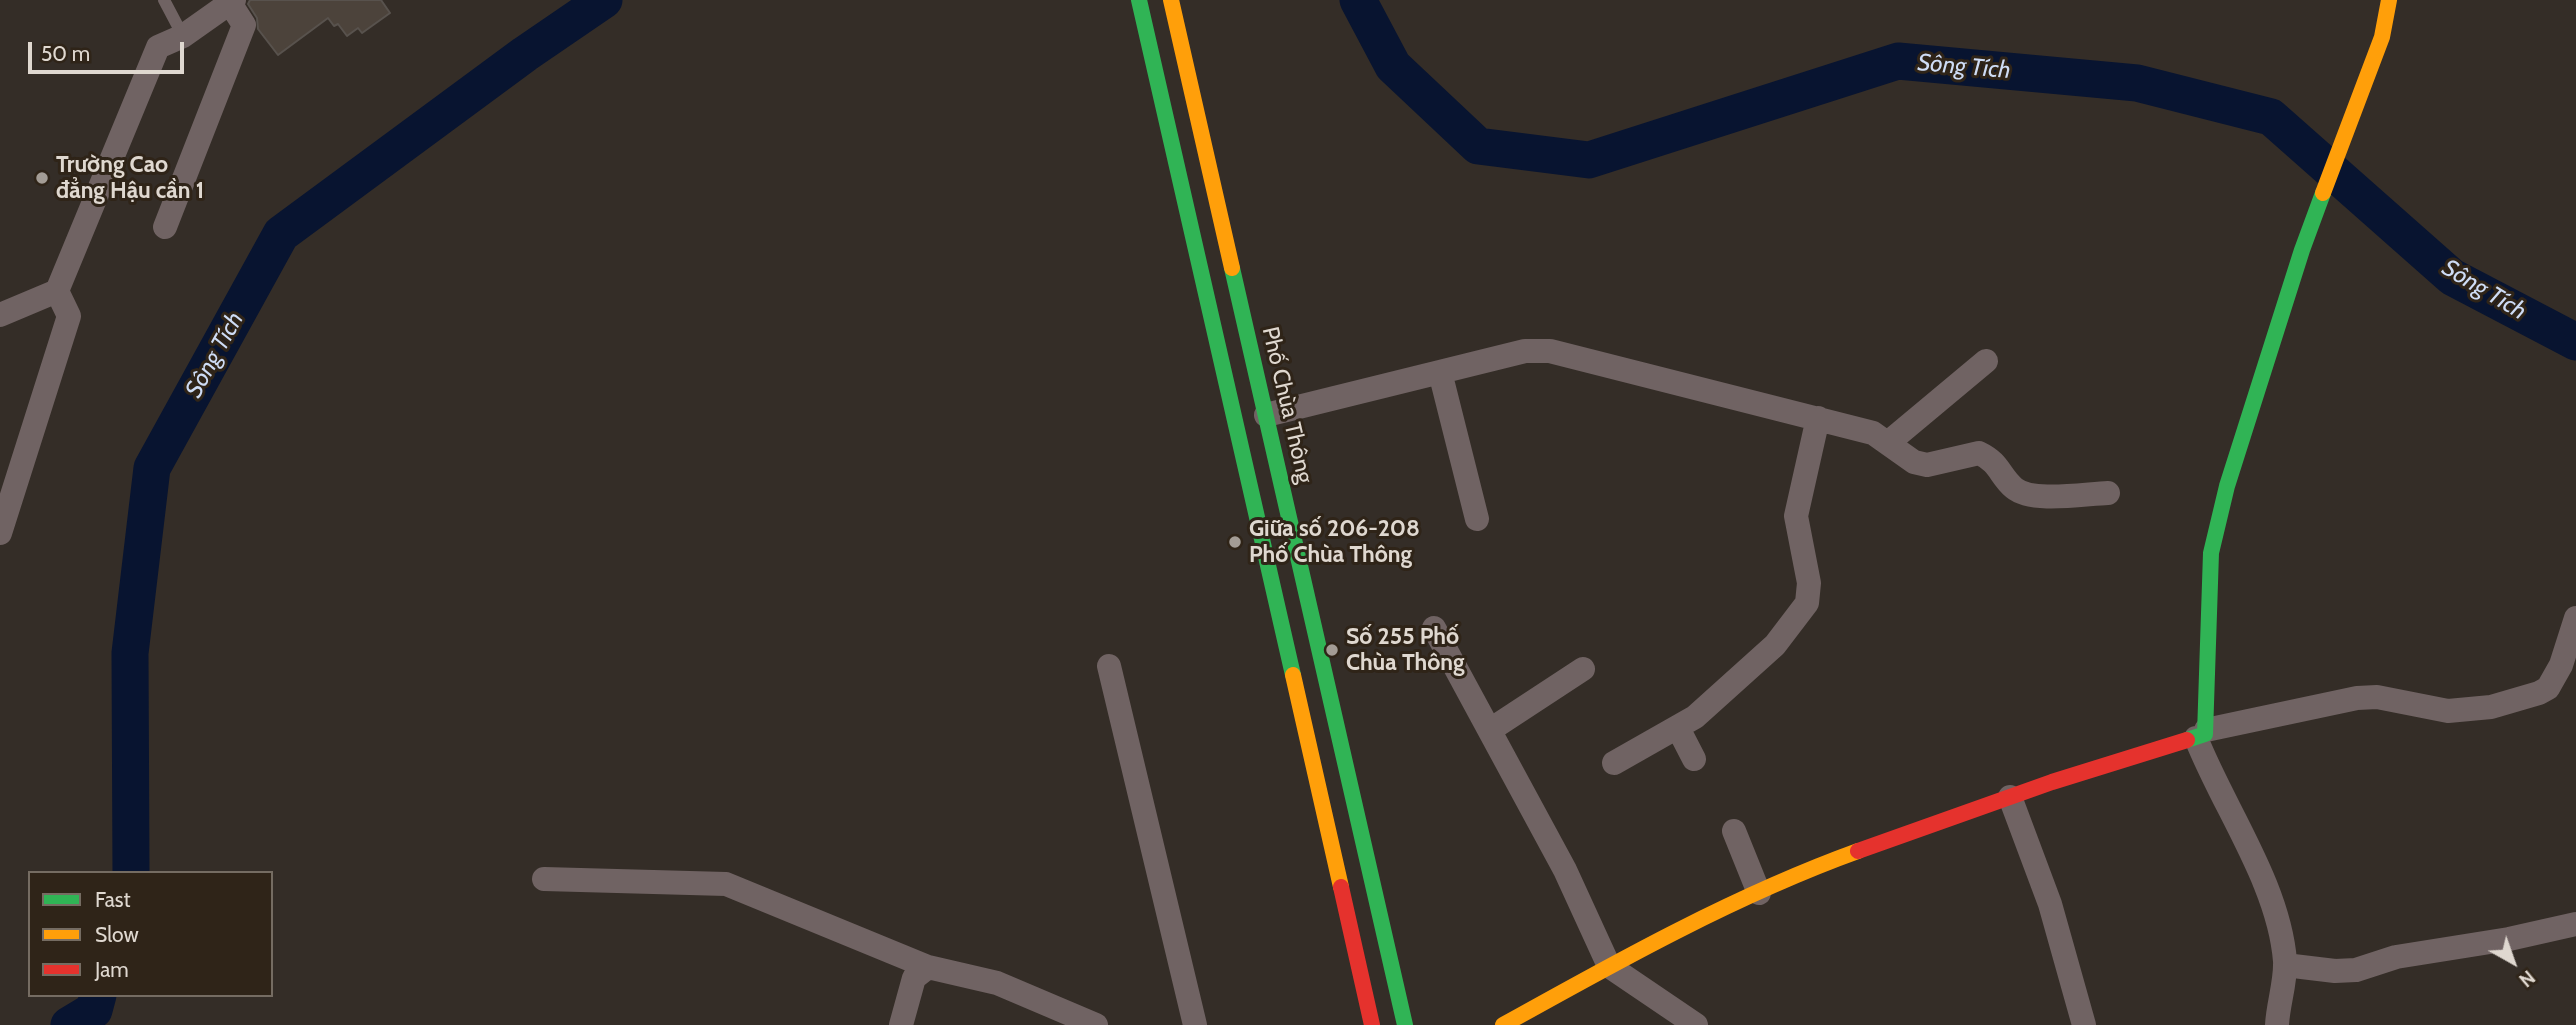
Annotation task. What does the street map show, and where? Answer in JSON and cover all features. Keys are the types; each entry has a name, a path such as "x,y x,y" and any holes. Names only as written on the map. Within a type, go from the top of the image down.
{"main road":[{"path":"1139,0 1372,1025"},
{"name":"Phố Chùa Thông","path":"1171,0 1405,1025"},
{"path":"1503,1025 1609,966 1814,867 2010,797 2201,734 2211,553 2227,486 2302,250 2382,37 2389,0"}],"street":[{"path":"0,315 57,290 158,47 183,36 232,1 244,25 165,227"},
{"path":"0,533 69,316 57,290"},
{"path":"1266,415 1525,351 1550,351 1873,433 1914,462 1927,464 1956,460 1979,453 1995,461 2010,484 2029,496 2108,493"},
{"path":"1889,442 1986,361"},
{"path":"1440,372 1477,519"},
{"path":"1614,763 1678,728 1724,693 1775,645 1807,604 1809,583 1796,516 1818,418"},
{"path":"2277,1025 2285,965 2279,924 2201,734 2357,698 2377,697 2448,711 2491,707 2539,693 2548,688 2561,665 2576,618"},
{"path":"1434,628 1564,870 1609,966 1696,1025"},
{"path":"1109,666 1195,1025"},
{"path":"1490,730 1583,669"},
{"path":"1678,728 1694,759"},
{"path":"2010,797 2050,904 2084,1025"},
{"path":"1734,831 1759,893"},
{"path":"544,879 726,884 928,967 997,983 1045,1015 1096,1025"},
{"path":"2285,965 2335,971 2356,970 2396,957 2509,939 2576,924"},
{"path":"901,1025 914,978 928,967"}],"lane":[{"path":"164,0 183,36"}],"building":[{"path":"250,0 381,0 390,13 362,33 358,28 347,36 338,24 334,26 328,18 278,55 258,29 257,18 248,4"}],"waterway":[{"name":"Sông Tích","path":"131,871 130,653 152,468 281,234 525,54 604,0"},
{"name":"Sông Tích","path":"1358,0 1393,66 1478,146 1589,160 1898,61 2137,83 2271,117 2452,277 2576,342"},
{"name":"Sông Tích","path":"69,1025 94,1010 97,997"}],"traffic: fast":[{"path":"1139,0 1293,675"},
{"path":"2187,740 2205,734 2211,553 2227,486 2302,250 2323,193"},
{"path":"1232,268 1405,1025"}],"traffic: slow":[{"path":"1171,0 1232,268"},
{"path":"2323,193 2382,37 2389,0"},
{"path":"1293,675 1341,887"},
{"path":"1503,1025 1722,909 1858,851"}],"traffic: jam":[{"path":"1858,851 2052,782 2187,740"},
{"path":"1341,887 1372,1025"}],"place":[{"name":"Trường Cao đẳng Hậu cần 1","path":"42,178"},
{"name":"Giữa số 206-208 Phố Chùa Thông","path":"1235,542"},
{"name":"Số 255 Phố Chùa Thông","path":"1332,650"}]}
